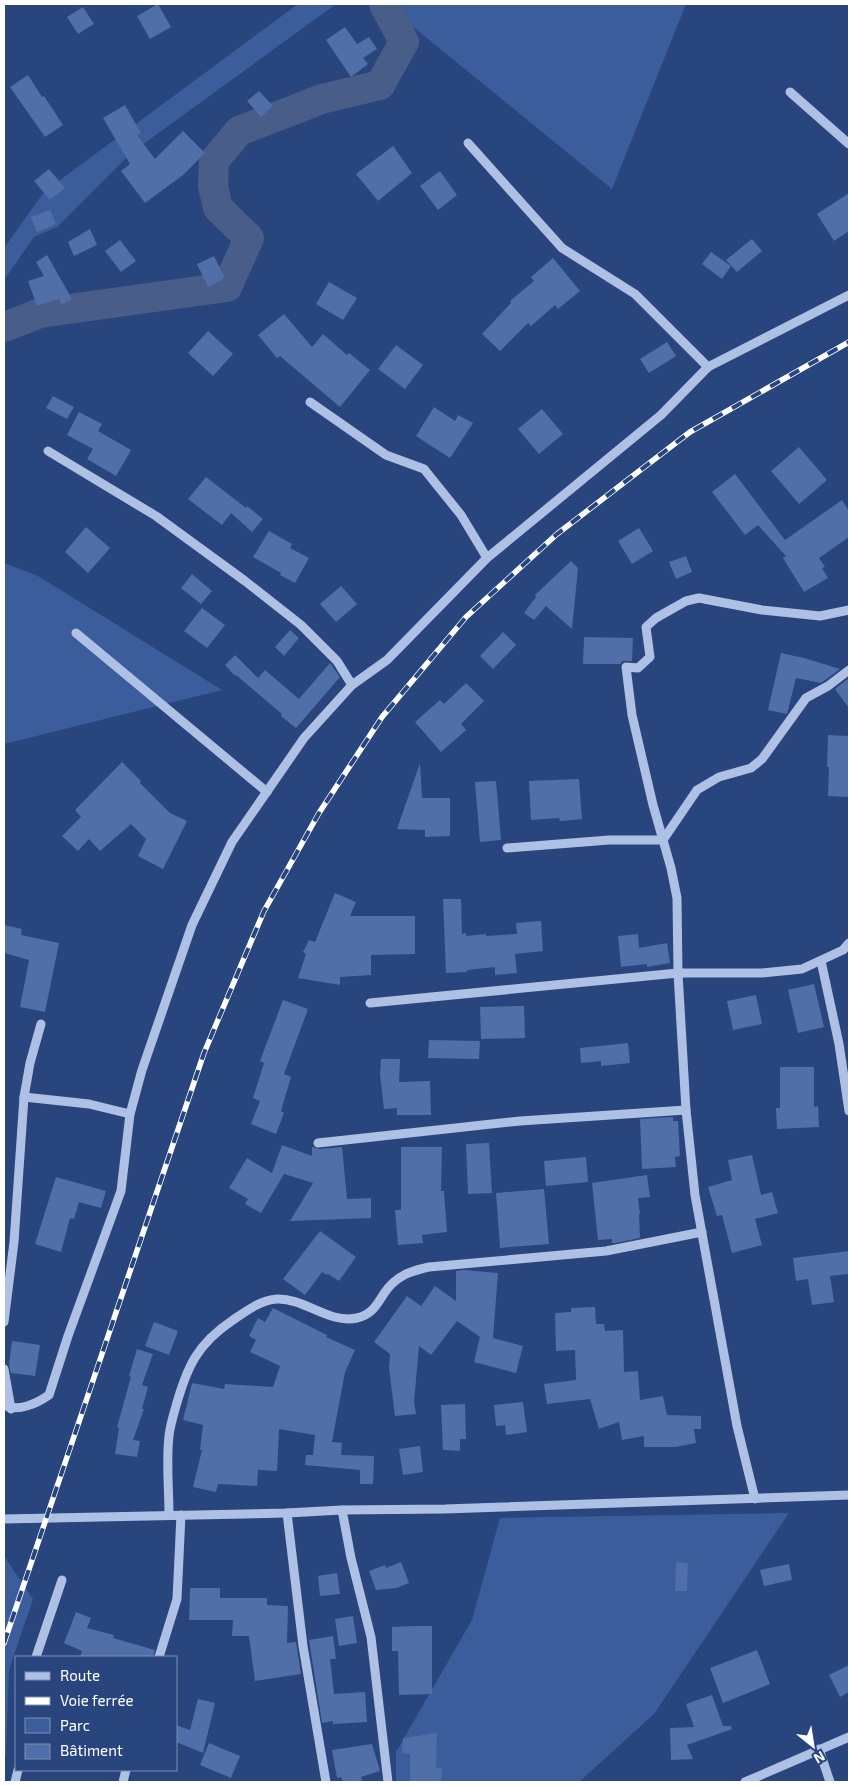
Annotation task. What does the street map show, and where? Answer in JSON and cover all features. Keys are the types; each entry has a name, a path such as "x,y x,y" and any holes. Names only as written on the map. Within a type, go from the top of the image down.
{"street":[{"path":"790,92 849,144"},
{"path":"468,143 562,248 635,294 708,367"},
{"path":"4,1370 8,1407 36,1404 49,1396 68,1336 121,1191 130,1114 142,1070 192,924 232,842 304,738 352,685 387,660 487,558 661,415 708,367 849,295"},
{"path":"310,402 386,455 424,469 461,515 487,558"},
{"path":"48,451 156,516 245,581 301,625 337,661 352,685"},
{"path":"754,1499 734,1407 696,1195 686,1110 678,973 677,898 632,715 626,667 638,668 650,657 646,626 686,601 699,598 762,610 820,616 849,610"},
{"path":"76,632 267,792"},
{"path":"662,840 697,790 719,777 750,768 762,759 806,698 828,686 849,670"},
{"path":"507,848 609,840 662,840"},
{"path":"370,1003 678,973 762,973 802,968 842,950 849,943"},
{"path":"821,961 839,1044 849,1111"},
{"path":"4,1322 14,1242 24,1097 30,1063 41,1024"},
{"path":"24,1097 89,1104 130,1114"},
{"path":"318,1143 520,1121 686,1110"},
{"path":"169,1515 168,1438 184,1379 193,1358 220,1328 250,1309 267,1301 278,1299 294,1302 338,1319 358,1318 372,1312 393,1282 406,1273 428,1267 606,1251 702,1232"},
{"path":"4,1519 445,1509 849,1495"},
{"path":"342,1510 351,1558 371,1636 388,1782"},
{"path":"287,1513 303,1646 326,1782"},
{"path":"159,1656 177,1599 181,1515"},
{"path":"36,1656 62,1580"},
{"path":"744,1782 849,1737"},
{"path":"819,1749 830,1782"}],"green space":[{"path":"298,4 336,4 131,153 57,227 34,237 4,280 4,248 44,192"},
{"path":"385,4 686,4 612,189"},
{"path":"4,563 38,576 222,690 4,744"},
{"path":"789,1513 654,1714 579,1782 396,1782 396,1752 472,1620 500,1518"},
{"path":"4,1556 33,1599 9,1670 4,1765"}],"building":[{"path":"158,4 171,27 150,39 137,16"},
{"path":"83,7 94,24 78,34 67,17"},
{"path":"345,27 357,44 369,37 377,49 363,58 368,64 351,77 326,40"},
{"path":"28,75 63,125 45,137 10,87"},
{"path":"259,91 273,106 261,117 247,101"},
{"path":"125,105 141,133 137,135 155,159 183,131 205,153 183,175 145,203 121,171 130,164 103,118"},
{"path":"393,146 412,173 378,201 356,174"},
{"path":"49,169 65,188 50,200 34,181"},
{"path":"440,171 457,195 438,210 420,186"},
{"path":"849,193 849,231 834,241 817,214"},
{"path":"50,210 56,224 37,232 31,217"},
{"path":"90,229 97,245 74,256 68,242"},
{"path":"752,239 762,251 737,272 726,260"},
{"path":"120,240 136,261 121,272 105,251"},
{"path":"711,252 731,266 722,279 702,264"},
{"path":"47,255 72,299 62,305 59,299 37,306 28,281 44,276 36,262"},
{"path":"214,256 225,278 208,287 197,264"},
{"path":"553,258 580,291 558,309 555,305 531,326 528,323 500,351 482,334 511,303 510,301 534,281 531,277"},
{"path":"329,282 357,298 343,320 316,304"},
{"path":"284,314 312,347 323,334 347,355 349,353 370,370 340,407 280,356 277,358 258,335"},
{"path":"208,331 233,354 213,376 188,353"},
{"path":"667,342 676,356 649,373 640,359"},
{"path":"396,345 423,365 405,389 378,369"},
{"path":"53,396 74,407 67,419 46,408"},
{"path":"434,407 455,421 458,415 473,423 450,458 416,436"},
{"path":"542,409 563,434 539,454 518,429"},
{"path":"79,412 102,424 98,431 131,450 116,476 87,459 93,449 67,435"},
{"path":"799,447 827,480 799,504 771,471"},
{"path":"735,474 785,540 842,500 849,511 849,537 819,558 825,567 822,568 828,578 804,592 783,558 786,556 758,525 745,535 712,492"},
{"path":"206,477 263,519 252,532 231,513 222,525 188,499"},
{"path":"86,527 110,548 88,573 65,552"},
{"path":"639,528 653,551 632,564 618,541"},
{"path":"269,531 292,544 290,548 309,558 295,583 253,557"},
{"path":"686,556 692,572 676,579 669,562"},
{"path":"571,561 578,568 572,629 546,606 534,620 524,613 536,597 535,595"},
{"path":"192,574 212,591 201,604 181,588"},
{"path":"341,586 357,604 336,622 320,604"},
{"path":"202,608 225,625 207,648 184,631"},
{"path":"290,630 299,638 284,656 275,647"},
{"path":"503,632 516,645 493,669 480,656"},
{"path":"584,637 633,638 632,661 623,661 620,664 583,664"},
{"path":"781,653 840,669 821,683 796,678 787,714 768,710"},
{"path":"235,655 258,678 265,670 299,699 330,663 340,677 296,728 281,716 282,714 235,676 225,665"},
{"path":"849,678 849,708 835,689"},
{"path":"466,683 484,701 461,724 466,730 441,752 415,722 440,700 444,704"},
{"path":"828,735 849,736 849,797 828,796"},
{"path":"122,762 170,813 187,821 163,869 138,856 146,839 131,824 100,851 89,839 78,851 62,836 81,817 75,810"},
{"path":"420,763 422,798 450,798 450,836 425,837 425,830 397,829"},
{"path":"579,779 582,819 560,821 559,818 531,820 529,781"},
{"path":"496,781 501,840 480,842 475,782"},
{"path":"335,893 356,902 350,916 415,916 415,954 371,955 371,975 340,977 340,985 298,978 306,954 303,952 309,940 315,942"},
{"path":"443,899 461,899 462,934 466,933 466,936 517,934 516,923 541,921 543,951 515,954 517,973 495,975 495,967 467,970 467,972 446,973"},
{"path":"4,925 22,929 21,935 59,943 45,1012 20,1007 29,960 4,953"},
{"path":"638,934 639,948 667,943 670,963 647,967 647,964 621,967 618,936"},
{"path":"814,984 824,1027 798,1033 788,990"},
{"path":"756,995 762,1024 733,1030 727,1001"},
{"path":"283,1000 308,1009 284,1074 291,1077 281,1111 284,1113 276,1134 251,1124 260,1101 253,1098 264,1063 260,1061"},
{"path":"524,1006 525,1038 481,1039 480,1007"},
{"path":"429,1040 480,1041 479,1059 428,1058"},
{"path":"628,1043 630,1063 601,1066 601,1061 581,1063 580,1048"},
{"path":"381,1059 400,1059 399,1082 430,1081 431,1115 397,1115 397,1108 384,1109 380,1075"},
{"path":"780,1067 814,1067 814,1107 818,1106 819,1127 777,1129 776,1108 780,1108"},
{"path":"673,1117 673,1121 678,1121 680,1156 675,1157 676,1167 642,1169 640,1119"},
{"path":"489,1143 492,1193 468,1194 466,1144"},
{"path":"282,1145 312,1156 312,1147 319,1149 342,1147 347,1199 371,1198 371,1218 290,1221 313,1183 284,1174 261,1213 245,1204 248,1199 229,1188 247,1158 272,1173"},
{"path":"401,1147 442,1147 441,1191 444,1191 447,1232 422,1235 423,1243 398,1245 395,1210 401,1210"},
{"path":"752,1155 761,1195 772,1192 778,1213 755,1219 762,1245 732,1253 722,1215 717,1216 708,1187 732,1180 728,1160"},
{"path":"586,1157 588,1182 546,1186 544,1161"},
{"path":"647,1175 650,1197 638,1198 640,1238 615,1243 612,1243 612,1239 598,1240 592,1183"},
{"path":"56,1177 106,1191 101,1208 79,1202 74,1219 70,1218 61,1252 35,1244"},
{"path":"544,1189 549,1244 500,1248 496,1193"},
{"path":"320,1231 356,1257 339,1281 322,1272 305,1295 283,1279"},
{"path":"849,1251 849,1274 830,1276 834,1302 812,1305 808,1279 796,1281 793,1258"},
{"path":"456,1271 498,1273 493,1338 523,1346 516,1373 474,1362 480,1337 457,1321 431,1355 419,1346 414,1402 416,1414 395,1416 389,1368 390,1354 374,1342 407,1296 421,1306 435,1286 456,1301"},
{"path":"595,1307 596,1324 604,1324 605,1331 623,1330 624,1372 638,1371 640,1400 663,1396 667,1415 701,1416 701,1429 694,1429 696,1443 675,1447 644,1447 644,1436 622,1440 619,1422 599,1429 590,1399 547,1404 544,1384 576,1380 575,1350 556,1351 555,1313 571,1312 571,1308"},
{"path":"273,1308 327,1335 326,1337 355,1350 345,1372 332,1442 342,1443 341,1455 374,1456 373,1484 360,1484 360,1470 305,1465 306,1455 313,1455 315,1435 279,1429 277,1471 258,1470 257,1486 218,1484 216,1492 193,1487 202,1450 200,1450 203,1425 183,1420 192,1383 224,1389 225,1384 273,1387 280,1366 250,1352 256,1340 249,1336 258,1318 265,1322"},
{"path":"154,1322 178,1331 169,1355 145,1346"},
{"path":"12,1341 40,1345 35,1376 11,1373 9,1365"},
{"path":"137,1349 153,1354 142,1385 148,1387 142,1409 144,1409 133,1440 140,1441 137,1457 115,1454 119,1428 117,1427"},
{"path":"523,1402 527,1432 506,1435 505,1425 496,1426 494,1405"},
{"path":"465,1404 466,1439 460,1439 460,1451 443,1450 441,1405"},
{"path":"420,1446 423,1472 403,1475 399,1449"},
{"path":"401,1562 409,1583 396,1588 376,1590 369,1571 385,1565 386,1568"},
{"path":"676,1562 688,1563 687,1591 675,1591"},
{"path":"789,1564 792,1580 764,1586 760,1570"},
{"path":"337,1573 340,1594 320,1596 318,1576"},
{"path":"190,1588 220,1588 220,1598 267,1598 267,1605 288,1606 287,1643 296,1642 301,1674 255,1681 249,1636 232,1636 233,1620 189,1620"},
{"path":"76,1612 91,1618 87,1628 114,1635 113,1638 155,1650 153,1656 80,1656 82,1651 64,1643"},
{"path":"353,1616 357,1643 339,1646 335,1619"},
{"path":"432,1626 432,1694 399,1695 398,1651 392,1651 392,1627"},
{"path":"333,1636 336,1659 330,1659 334,1694 365,1692 367,1722 333,1724 333,1721 322,1723 309,1640"},
{"path":"757,1650 770,1684 723,1703 710,1668"},
{"path":"849,1665 849,1692 840,1697 829,1675"},
{"path":"712,1695 723,1726 731,1726 732,1729 687,1745 693,1759 671,1760 670,1728 694,1727 686,1704"},
{"path":"198,1699 215,1703 203,1753 178,1743 178,1726 190,1730"},
{"path":"437,1733 436,1768 442,1768 441,1782 410,1782 410,1754 402,1753 403,1738"},
{"path":"209,1743 240,1756 231,1778 200,1765"},
{"path":"372,1744 380,1771 361,1777 363,1782 343,1782 341,1777 337,1778 332,1750"}],"waterway":[{"path":"4,327 40,313 227,287 249,238 218,208 213,186 214,161 239,131 322,99 380,85 404,42 384,4"}],"railway":[{"path":"4,1643 204,1053 264,911 319,813 382,717 466,617 557,534 690,432 849,342"}]}
